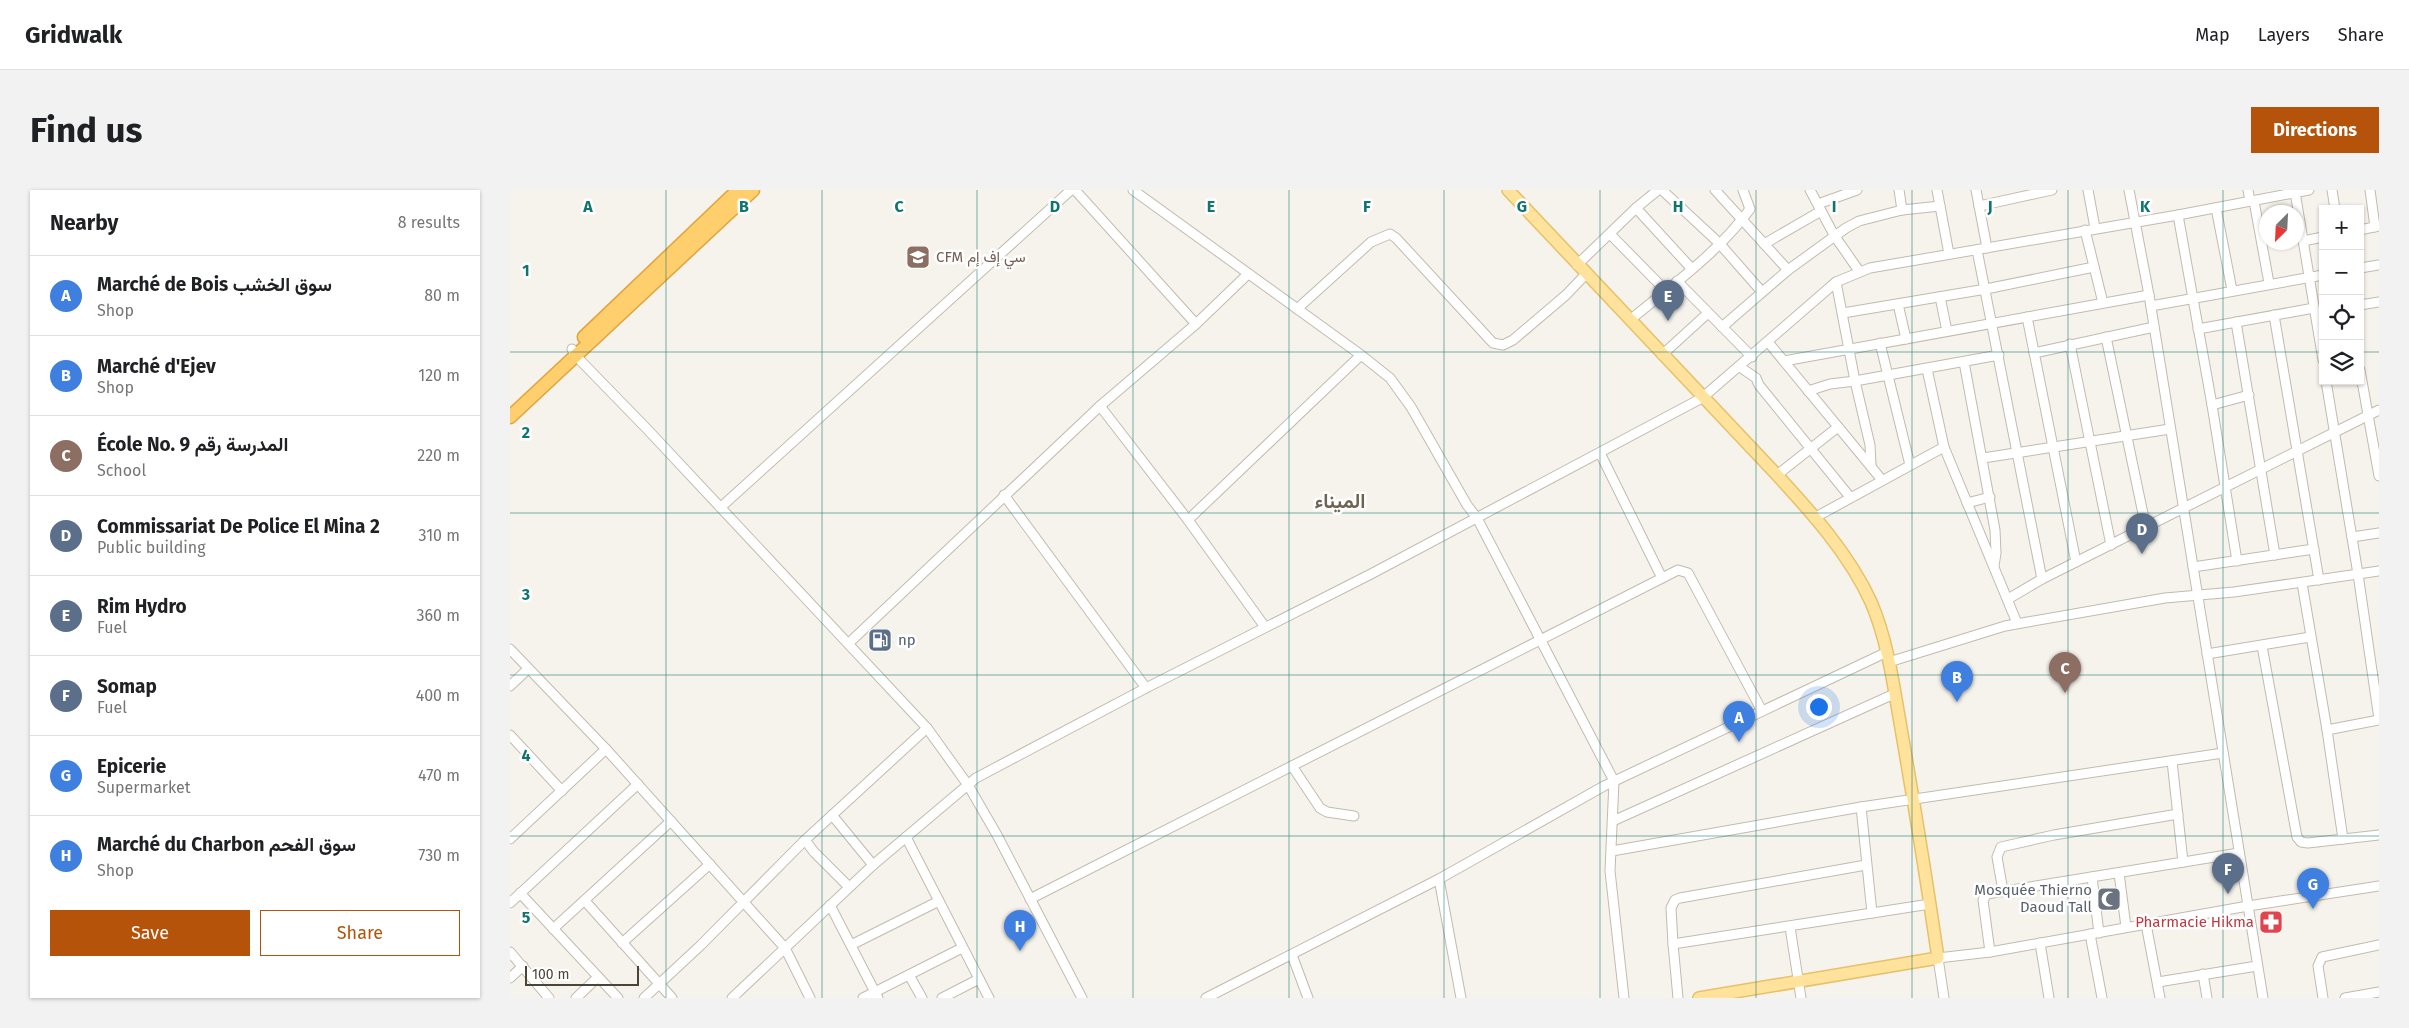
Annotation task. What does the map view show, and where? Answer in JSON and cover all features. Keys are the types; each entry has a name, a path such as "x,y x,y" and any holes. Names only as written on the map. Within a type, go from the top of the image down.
{"highway":[{"path":"510,418 574,353 610,310 738,190"},
{"path":"510,407 574,353 753,190"}],"main road":[{"path":"1508,190 1702,398 1777,475 1846,557 1871,603 1888,657 1938,958 1699,998"}],"street":[{"path":"721,507 1073,190 1196,324"},
{"path":"1133,190 1361,355 1390,378 1411,407 1467,505 1477,518 1614,781 1610,871 1624,998"},
{"path":"1577,264 1636,208 1658,190"},
{"path":"1662,190 1719,243 1762,292"},
{"path":"1715,190 1788,270"},
{"path":"1630,320 1692,268 1742,219 1750,209 1743,190"},
{"path":"1810,190 1834,235 1859,271"},
{"path":"1764,244 1819,207 1857,190"},
{"path":"1899,190 1902,210"},
{"path":"1937,190 1949,254"},
{"path":"1976,190 1987,248"},
{"path":"1979,206 2015,194 2051,190"},
{"path":"2088,190 2094,267 2103,303"},
{"path":"2129,190 2149,295 2263,998"},
{"path":"2248,190 2269,283"},
{"path":"737,996 849,887 968,785 1002,763 1477,518 1702,398 1752,357 1795,316 1836,282 1859,271 2309,190"},
{"path":"2332,190 2334,205"},
{"path":"2364,229 2377,227 2370,190"},
{"path":"2290,192 2293,205"},
{"path":"1722,327 1788,270 1834,235 1859,221 1902,210 1940,206"},
{"path":"1636,208 1692,268"},
{"path":"2216,208 2232,290"},
{"path":"2178,215 2212,405 2236,561"},
{"path":"1297,309 1371,242 1390,234 1396,238 1493,343 1503,345 1513,340 1566,295 1586,274"},
{"path":"1610,234 1666,290"},
{"path":"2304,241 2319,238"},
{"path":"2304,247 2320,340"},
{"path":"1977,250 2042,579"},
{"path":"2364,267 2379,265"},
{"path":"1843,313 1986,289 2094,267"},
{"path":"849,643 1100,406 1196,324 1248,274"},
{"path":"2150,306 2269,283 2319,276"},
{"path":"1677,281 1752,357"},
{"path":"1836,282 1855,381 1870,445 1871,466"},
{"path":"1784,361 2149,295"},
{"path":"1940,297 1947,331"},
{"path":"2364,304 2379,302"},
{"path":"1898,304 1906,338"},
{"path":"2198,329 2314,308"},
{"path":"1662,355 1708,313"},
{"path":"2274,315 2319,580"},
{"path":"2027,317 2076,562"},
{"path":"2236,322 2275,555"},
{"path":"2034,353 2154,327"},
{"path":"2106,337 2146,528"},
{"path":"1768,342 1882,480"},
{"path":"1880,343 1910,465"},
{"path":"2070,344 2111,545"},
{"path":"574,353 927,728 968,785 997,835 1082,998"},
{"path":"1188,520 1361,355"},
{"path":"1808,391 1830,384 1888,376 1999,355"},
{"path":"1964,362 1990,497 1996,545 1994,566"},
{"path":"1740,367 1756,378 1759,386 1850,497"},
{"path":"1927,369 1944,447 2017,623"},
{"path":"2327,385 2358,574 2379,719 2327,730"},
{"path":"2363,385 2379,476"},
{"path":"2212,405 2249,395"},
{"path":"1100,406 1188,520 1265,627"},
{"path":"2008,599 2042,579 2379,410"},
{"path":"1777,475 1838,427"},
{"path":"1983,458 2170,429"},
{"path":"1814,518 1944,447"},
{"path":"1600,453 1662,578"},
{"path":"1004,495 1146,688"},
{"path":"1967,503 1990,497"},
{"path":"2352,537 2379,533"},
{"path":"2193,568 2314,549"},
{"path":"1030,899 1678,570 1688,573 1762,711"},
{"path":"1206,998 1439,879 1614,781 1762,711 1888,657 2017,623 2196,594 2234,592 2379,571"},
{"path":"2302,583 2343,839"},
{"path":"2207,654 2310,637"},
{"path":"2262,646 2297,837 2301,842 2308,844 2379,835"},
{"path":"510,649 606,749 785,948 810,998"},
{"path":"510,686 528,669"},
{"path":"1613,821 1894,694"},
{"path":"644,998 832,815 927,728"},
{"path":"510,735 562,791"},
{"path":"510,839 606,749"},
{"path":"1612,851 1860,807 2223,752"},
{"path":"2172,761 2183,862"},
{"path":"1292,766 1320,808 1327,812 1354,816"},
{"path":"618,998 597,978 553,929 514,897 638,784"},
{"path":"1860,807 1872,913"},
{"path":"2003,891 1997,857 2001,847 2054,835 2178,814"},
{"path":"832,815 874,865"},
{"path":"553,929 671,821"},
{"path":"906,837 989,998"},
{"path":"806,840 814,852 849,887"},
{"path":"1990,952 1983,900 1987,894 2239,853"},
{"path":"622,943 710,864"},
{"path":"1678,998 1671,908 1675,900 1866,865"},
{"path":"2119,873 2126,927"},
{"path":"2092,877 2095,933 2102,998"},
{"path":"1439,879 1461,998"},
{"path":"1944,998 1938,958 1990,952 2248,906 2379,886"},
{"path":"585,901 672,998"},
{"path":"851,945 939,901"},
{"path":"1673,944 1930,904"},
{"path":"830,905 877,995"},
{"path":"2146,924 2160,998"},
{"path":"1790,927 1801,998"},
{"path":"2040,943 2049,998"},
{"path":"2323,998 2318,966 2322,956 2379,945"},
{"path":"863,998 877,995 909,975 962,948"},
{"path":"510,952 549,998"},
{"path":"1292,955 1308,998"},
{"path":"510,978 523,966"},
{"path":"2158,982 2257,966"},
{"path":"2203,974 2207,998"},
{"path":"909,975 922,998"},
{"path":"576,998 597,978"},
{"path":"942,998 979,979"},
{"path":"2345,998 2379,992"}],"place":[{"name":"CFM سي إف إم","path":"918,257"},
{"name":"Rim Hydro","path":"1668,321"},
{"name":"Commissariat De Police El Mina 2","path":"2142,554"},
{"name":"np","path":"880,640"},
{"name":"École No. 9 المدرسة رقم","path":"2065,693"},
{"name":"Marché d'Ejev","path":"1957,702"},
{"name":"Marché de Bois سوق الخشب","path":"1739,742"},
{"name":"Somap","path":"2228,894"},
{"name":"Mosquée Thierno Daoud Tall","path":"2109,899"},
{"name":"Epicerie","path":"2313,909"},
{"name":"Pharmacie Hikma","path":"2271,922"},
{"name":"Marché du Charbon سوق الفحم","path":"1020,951"}],"district":[{"name":"الميناء","path":"1340,501"}]}
